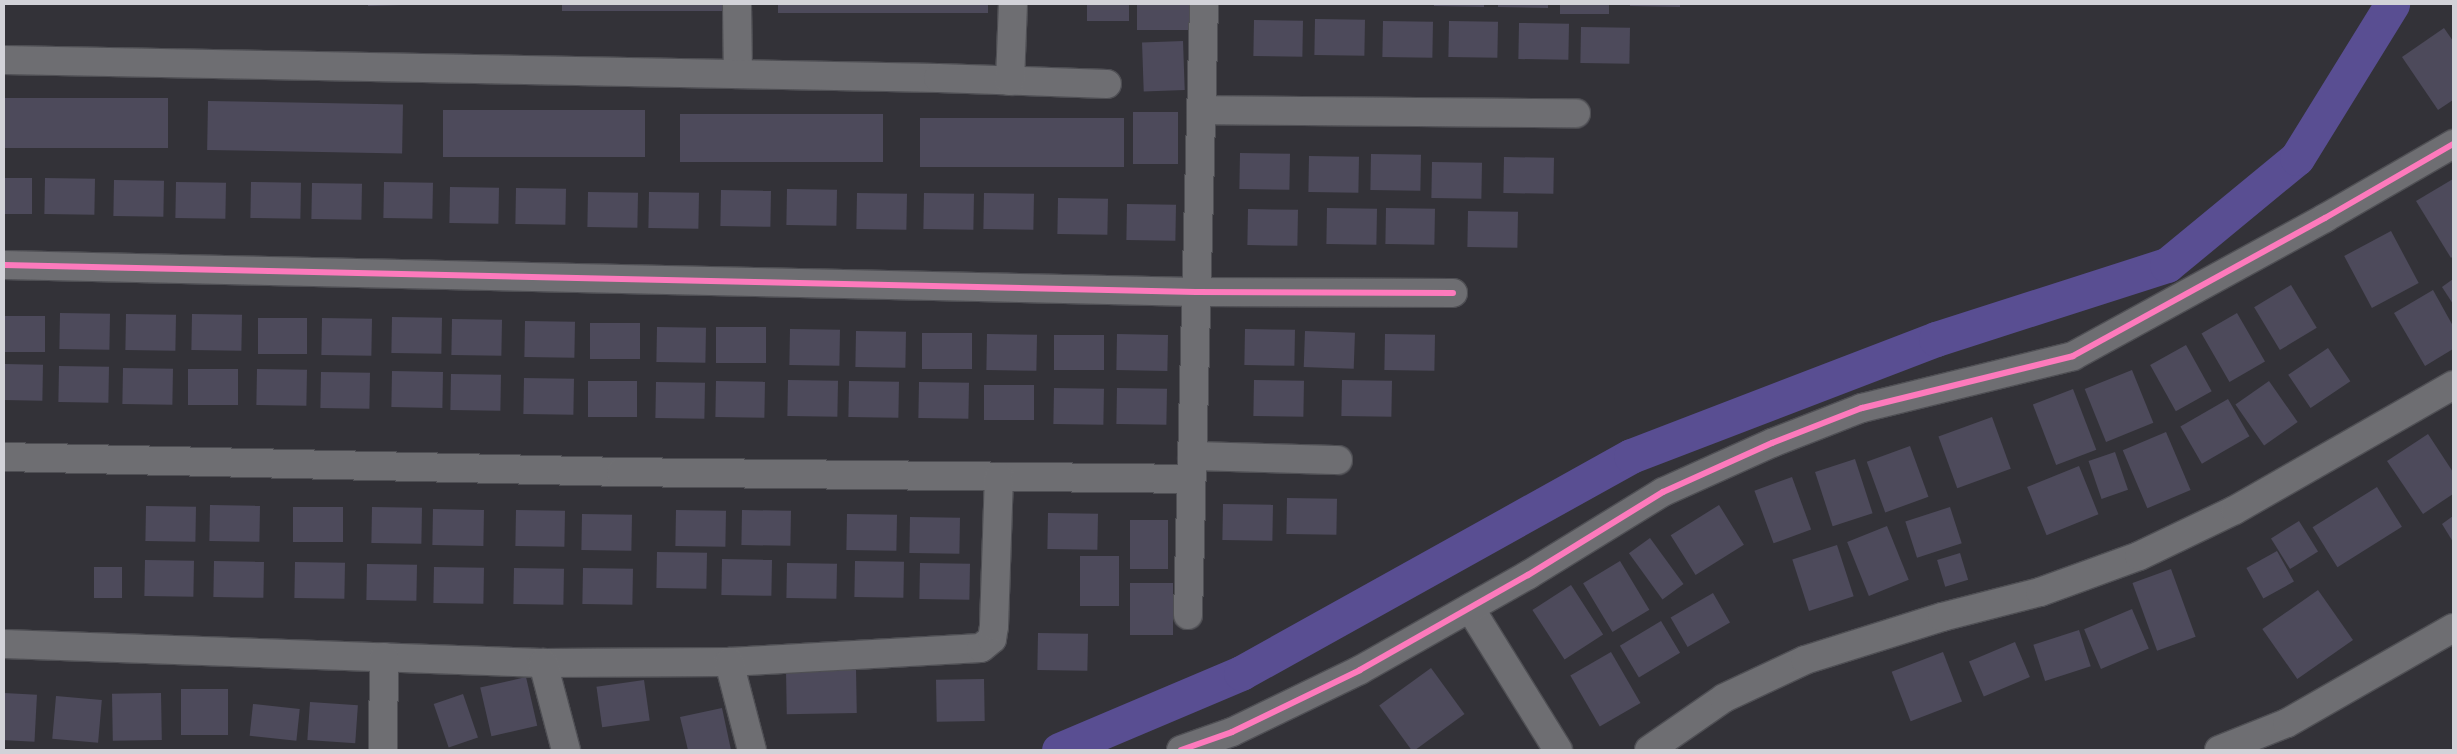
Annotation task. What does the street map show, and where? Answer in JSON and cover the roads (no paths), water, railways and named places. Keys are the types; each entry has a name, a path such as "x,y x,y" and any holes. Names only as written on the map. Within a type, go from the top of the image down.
{"street":[{"path":"737,4 738,74"},
{"path":"1010,81 1013,4"},
{"path":"1188,615 1204,4"},
{"path":"4,60 738,74 1108,84"},
{"path":"1201,110 1576,113"},
{"path":"1181,750 1232,732 1360,670 1470,608 1663,492 1772,443 1862,408 2072,356 2299,232 2453,144"},
{"path":"4,265 1196,292 1453,293"},
{"path":"1649,750 1724,698 1805,660 1942,617 2040,592 2140,556 2235,510 2453,385"},
{"path":"4,457 621,472 999,477 1338,460"},
{"path":"4,644 543,663 729,662 981,648 992,639 994,626 999,477"},
{"path":"1470,608 1558,750"},
{"path":"2219,750 2287,723 2453,628"},
{"path":"383,750 384,657"},
{"path":"729,662 752,750"},
{"path":"543,663 566,750"}],"waterway":[{"path":"1059,750 1241,673 1631,456 1936,339 2167,265 2297,158 2392,4"}]}
